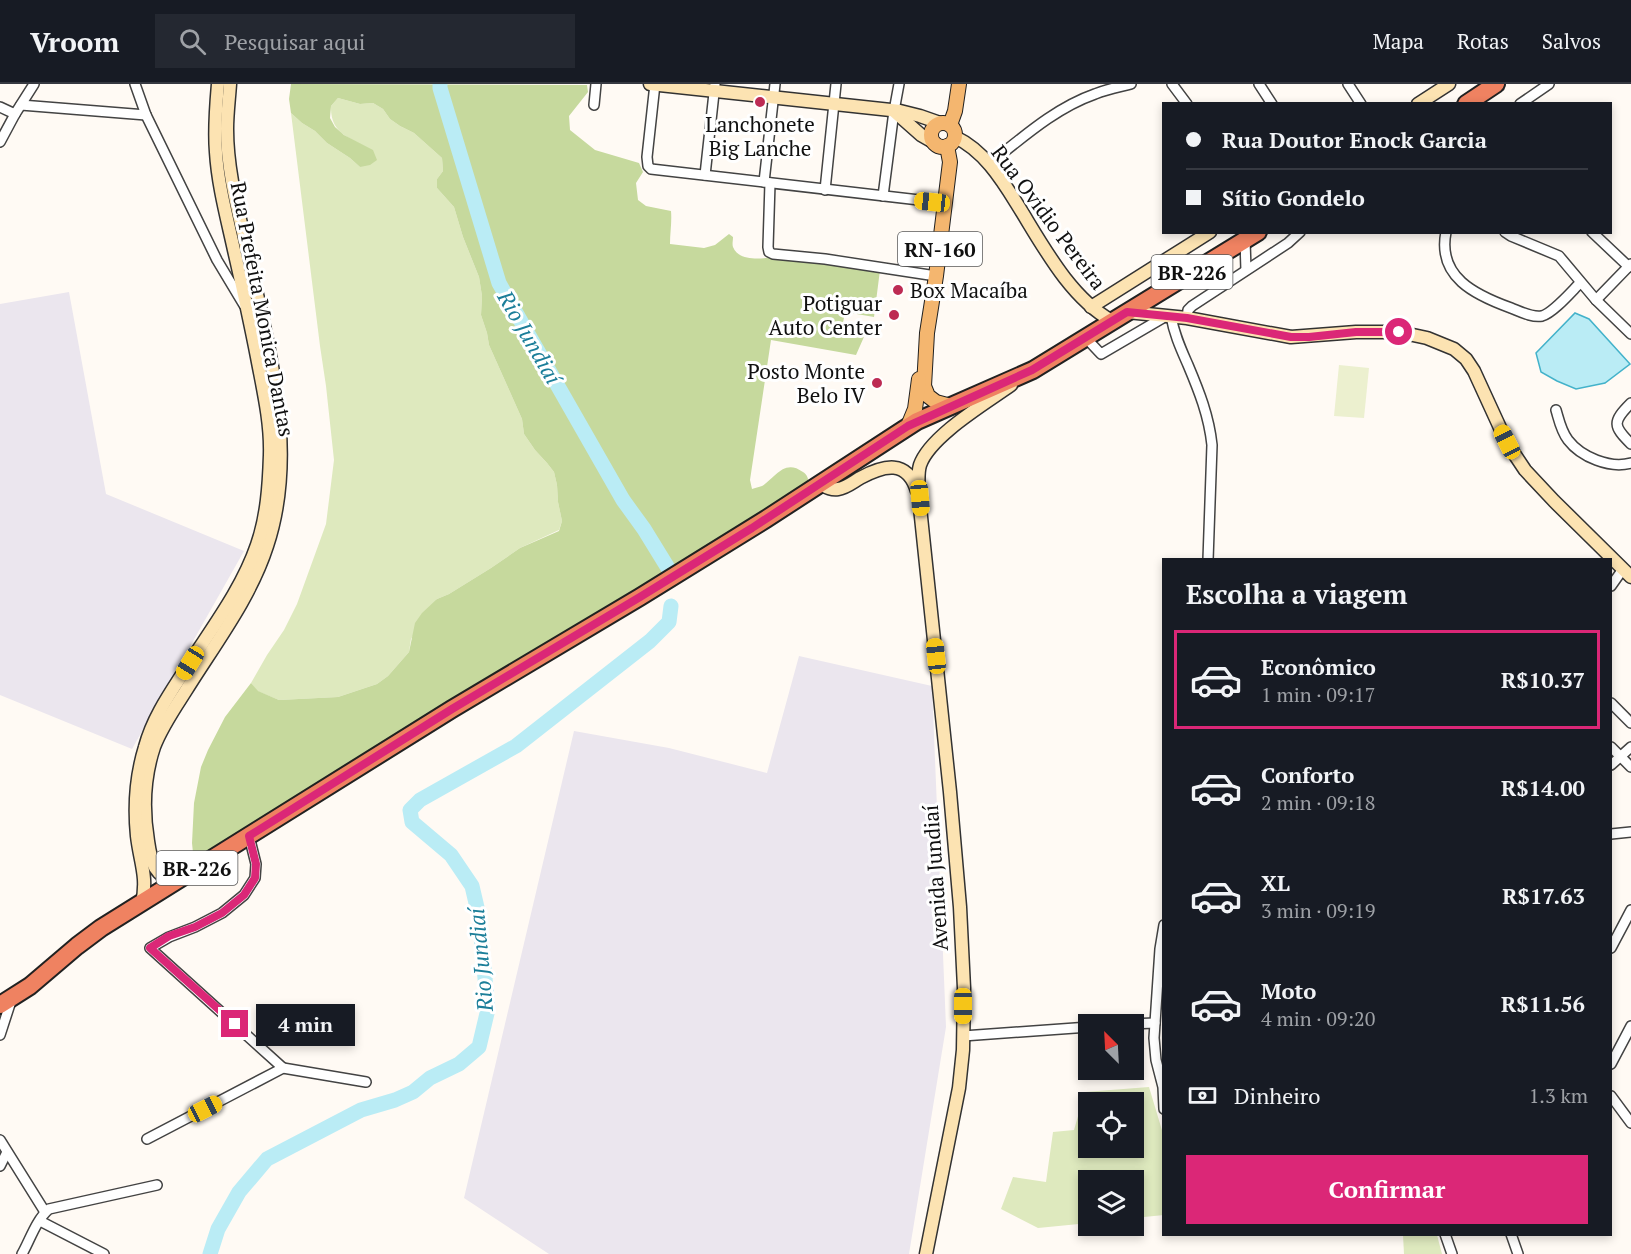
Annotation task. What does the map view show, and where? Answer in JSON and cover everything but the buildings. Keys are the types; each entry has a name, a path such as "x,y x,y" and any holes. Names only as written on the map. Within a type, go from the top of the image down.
{"highway":[{"path":"1469,102 1496,84"},
{"name":"BR-226","path":"6,1001 38,980 89,937 142,903 443,715 640,597 908,426 1032,370 1251,237"}],"main road":[{"name":"Rua Prefeita Monica Dantas","path":"142,903 149,851 145,825 148,772 155,744 175,707 247,593 263,558 276,513 281,467 279,415 269,354 254,312 220,185 215,128 218,84"},
{"name":"Rua Prefeita Monica Dantas","path":"230,84 228,155 254,312"},
{"path":"650,84 715,88 773,98 908,113 945,135"},
{"name":"RN-160","path":"908,426 915,409 936,276 950,162 945,135 955,111 959,84"},
{"path":"1421,102 1449,84"},
{"name":"Rua Ovidio Pereira","path":"894,111 921,135 945,135 974,149 1007,188 1055,264 1091,307 1112,321"},
{"path":"1091,307 1207,234"},
{"path":"1127,312 1187,318 1291,337 1356,332 1399,332 1427,339 1454,350 1474,371 1507,442 1525,470 1612,558"},
{"name":"RN-160","path":"925,352 924,386 926,392 936,402 951,406"},
{"name":"Avenida Jundiaí","path":"926,1254 959,1088 964,988 960,907 920,498 920,467 933,444 962,420 1032,370"},
{"name":"Avenida Jundiaí","path":"820,484 829,488 842,488 882,469 903,469 911,476 920,498"},
{"path":"1612,558 1627,573"},
{"path":"148,864 168,880 177,881"}],"street":[{"path":"0,142 34,84"},
{"path":"135,84 146,115 218,260 254,312"},
{"path":"594,105 596,84"},
{"path":"655,84 647,161 651,169 945,203"},
{"path":"775,84 767,182 770,252 936,276"},
{"path":"825,190 836,84"},
{"path":"883,196 899,84"},
{"path":"989,164 1045,120 1069,106 1094,94 1131,84"},
{"path":"1172,84 1186,102"},
{"path":"1259,84 1271,102"},
{"path":"1348,84 1360,102"},
{"path":"1523,102 1549,84"},
{"path":"705,175 715,88"},
{"path":"0,107 146,115"},
{"path":"1187,318 1188,310 1192,306 1288,243 1298,234"},
{"path":"1446,234 1445,254 1455,276 1472,291 1503,305 1531,315 1541,316 1552,310 1580,283"},
{"path":"1508,234 1559,256 1580,283 1631,334"},
{"path":"1594,234 1630,265 1596,300"},
{"path":"1246,270 1251,237"},
{"path":"1085,337 1101,354 1169,316 1201,397 1211,432 1208,558"},
{"path":"1631,403 1618,418 1617,424 1618,430 1631,444"},
{"path":"1556,410 1564,434 1575,448 1603,462 1619,465 1631,463"},
{"path":"1612,585 1627,573"},
{"path":"1612,704 1631,723"},
{"path":"1612,764 1631,747"},
{"path":"1612,748 1631,767"},
{"path":"1612,834 1631,832"},
{"path":"249,836 256,864 255,878 244,895 222,913 195,927 169,936 150,948 283,1068 366,1082"},
{"path":"1612,946 1631,910"},
{"path":"1162,937 1155,1023 1155,1050 1162,1087"},
{"path":"0,1035 6,1001"},
{"path":"1144,1023 1155,1023"},
{"path":"1612,1062 1631,1026"},
{"path":"963,1036 1078,1028"},
{"path":"147,1139 283,1068"},
{"path":"1612,1096 1631,1123"},
{"path":"0,1140 45,1212"},
{"path":"0,1166 7,1152"},
{"path":"22,1254 39,1221 45,1212 52,1208 157,1185"},
{"path":"39,1221 90,1251 104,1254"},
{"path":"1446,1236 1452,1254"},
{"path":"1512,1236 1518,1254"}],"shaded area":[{"path":"69,292 106,494 244,551 132,749 0,695 0,304"},
{"path":"799,656 932,686 946,1027 909,1254 549,1254 464,1198 574,731 669,748 767,773"}],"green space":[{"path":"291,84 587,85 588,92 569,116 570,130 595,150 639,163 643,172 636,183 638,200 646,206 671,211 670,244 704,248 715,245 729,234 733,237 736,252 747,258 768,258 780,255 880,270 874,317 845,312 843,323 867,330 856,355 771,340 750,480 752,489 762,486 780,471 790,467 806,475 808,489 203,870 193,853 192,843 194,803 201,767 225,717 251,683 258,691 279,700 338,697 377,684 388,676 409,652 415,623 437,599 449,594 520,548 559,531 562,521 554,472 524,434 522,419 489,345 481,315 482,296 479,277 454,207 437,188 437,179 443,171 442,158 414,133 390,119 383,109 373,103 360,104 338,98 331,106 330,118 335,127 344,135 373,150 377,160 370,165 360,167 291,113 289,99"},
{"path":"338,98 360,104 373,103 383,109 390,119 414,133 442,158 443,171 437,179 437,188 454,207 479,277 482,296 481,315 489,345 522,419 524,434 554,472 562,521 559,530 520,548 449,594 437,599 411,639 409,652 388,676 377,684 338,697 279,700 257,691 251,683 284,630 297,604 326,524 334,460 291,113 360,167 373,151 338,130 334,123 331,106"},
{"path":"1339,365 1369,368 1364,418 1334,416"},
{"path":"1149,1087 1162,1130 1162,1215 1144,1217 1144,1170 1078,1170 1078,1224 1038,1228 1001,1209 1013,1177 1046,1182 1053,1132 1074,1130 1078,1116 1078,1158 1144,1158 1144,1092 1085,1092"},
{"path":"1403,1236 1437,1236 1442,1254 1404,1254"}],"water":[{"path":"1575,313 1589,319 1630,364 1605,383 1576,389 1541,372 1536,353"}],"waterway":[{"name":"Rio Jundiaí","path":"440,84 499,283 623,500 668,568"},
{"name":"Rio Jundiaí","path":"210,1254 218,1229 239,1192 267,1159 361,1110 413,1092 430,1078 459,1064 479,1047 488,1009 479,916 472,886 451,855 412,822 410,810 420,800 516,746 650,641 669,622 671,606"}],"place":[{"name":"Lanchonete Big Lanche","path":"760,102"},
{"name":"Box Macaíba","path":"898,290"},
{"name":"Potiguar Auto Center","path":"894,315"},
{"name":"Posto Monte Belo IV","path":"877,383"}],"route":[{"path":"235,1024 150,948 169,936 195,927 222,913 244,895 255,878 256,864 249,836 452,709 752,528 908,426 1032,370 1127,312 1187,318 1291,337 1356,332 1399,332"}]}
